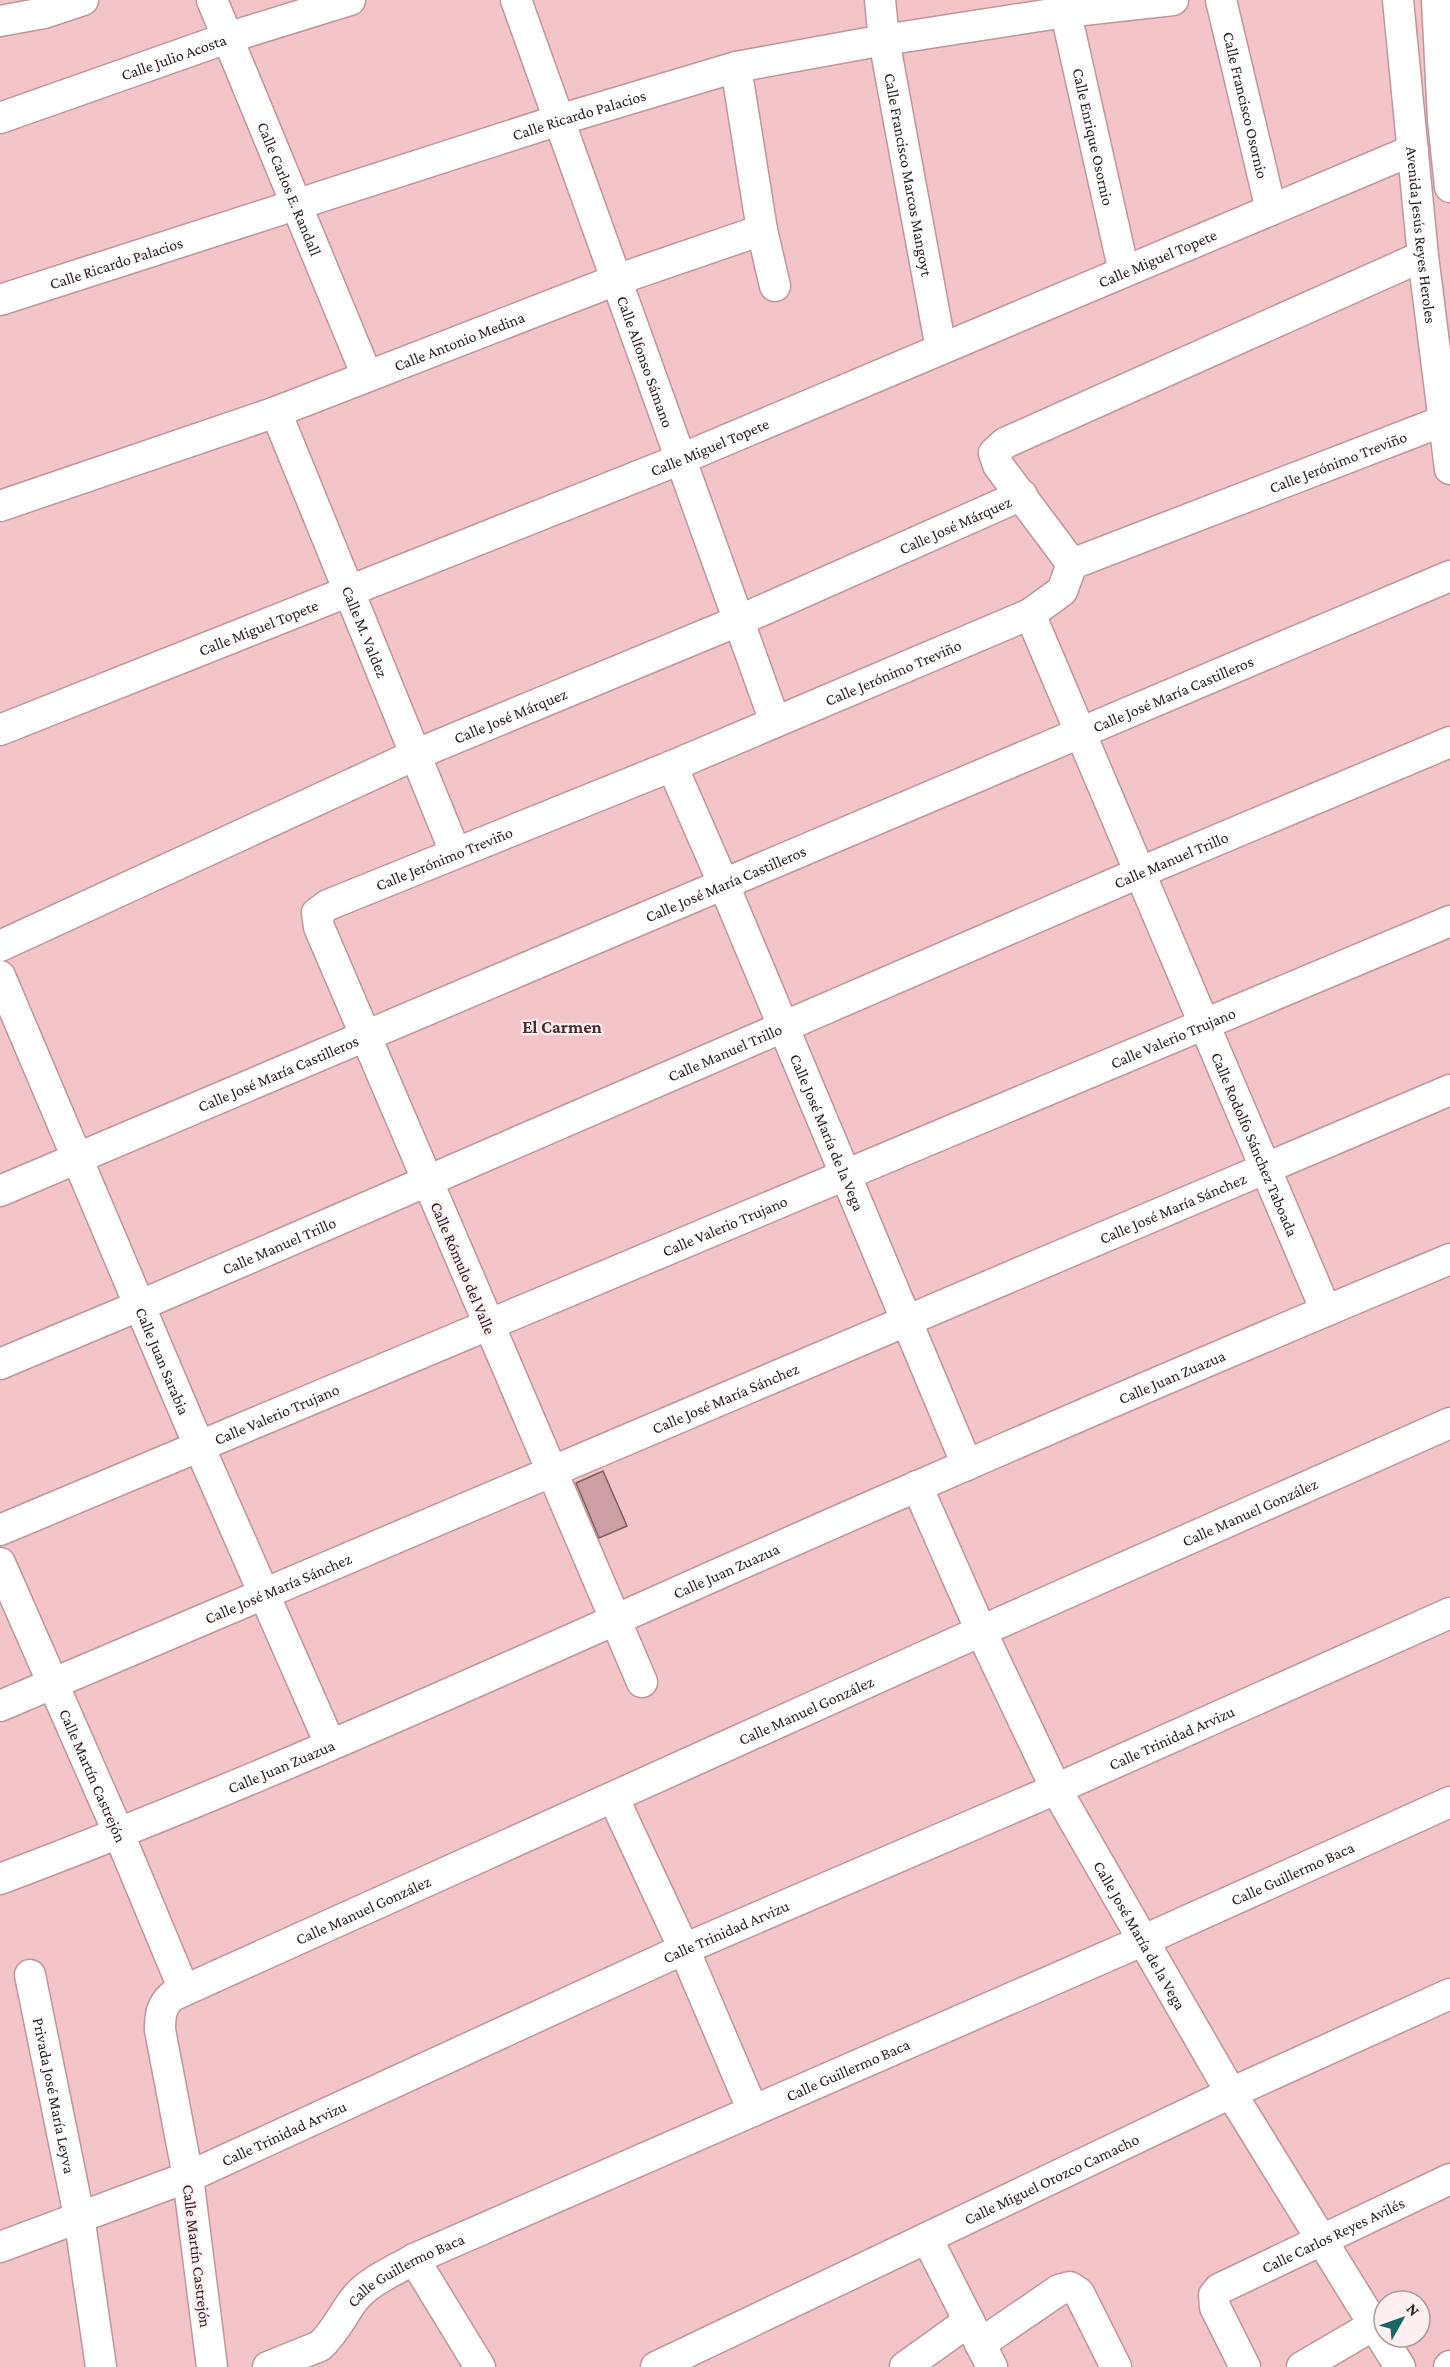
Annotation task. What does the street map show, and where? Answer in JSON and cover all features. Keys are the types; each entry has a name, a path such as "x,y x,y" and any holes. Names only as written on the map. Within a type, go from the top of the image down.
{"street":[{"path":"0,21 44,13 83,0"},
{"name":"Calle Carlos E. Randall","path":"212,0 367,376"},
{"name":"Calle Julio Acosta","path":"0,118 227,38 350,0"},
{"name":"Calle Alfonso Sámano","path":"516,0 775,722"},
{"name":"Calle Francisco Marcos Mangoyt","path":"880,0 884,40 941,349"},
{"name":"Calle Ricardo Palacios","path":"0,300 559,120 736,67 1064,6 1173,0"},
{"name":"Calle Francisco Osornio","path":"1221,0 1271,210"},
{"name":"Avenida Jesús Reyes Heroles","path":"1398,0 1423,256 1447,422 1450,469"},
{"name":"Avenida Jesús Reyes Heroles","path":"1437,0 1450,187"},
{"name":"Calle Enrique Osornio","path":"1064,6 1124,272"},
{"path":"736,67 762,230 775,286"},
{"name":"Calle Miguel Topete","path":"0,729 681,459 1413,150"},
{"name":"Calle Antonio Medina","path":"0,506 276,412 616,280 762,230"},
{"path":"1072,564 998,465 994,453 1005,443 1423,256"},
{"name":"Calle M. Valdez","path":"276,412 455,852"},
{"name":"Calle Jerónimo Treviño","path":"317,913 328,905 672,766 1030,614 1062,591 1072,564 1447,422"},
{"name":"Calle José Márquez","path":"0,946 417,754 738,621 1022,495"},
{"name":"Calle José María Castilleros","path":"0,1191 1450,576"},
{"name":"Calle Rodolfo Sánchez Taboada","path":"1030,614 1326,1311"},
{"name":"Calle Manuel Trillo","path":"0,1364 1141,872 1450,742"},
{"name":"Calle José María de la Vega","path":"672,766 967,1465"},
{"name":"Calle Rómulo del Valle","path":"317,913 319,927 364,1036 642,1682"},
{"name":"Calle Valerio Trujano","path":"0,1530 1450,921"},
{"name":"Calle Juan Sarabia","path":"0,976 199,1446 330,1744"},
{"name":"Calle José María Sánchez","path":"0,1706 1450,1090"},
{"name":"Calle Juan Zuazua","path":"0,1878 119,1834 330,1744 616,1621 917,1486 1450,1259"},
{"name":"Calle Manuel González","path":"174,1997 981,1631 1450,1423"},
{"name":"Calle José María de la Vega","path":"917,1486 981,1631 1056,1789 1231,2093 1372,2322"},
{"name":"Calle Martín Castrejón","path":"0,1563 119,1834 174,1997 160,2016 160,2030 188,2177 212,2367"},
{"name":"Calle Trinidad Arvizu","path":"0,2247 188,2177 684,1949 1056,1789 1450,1613"},
{"path":"614,1798 684,1949 753,2111"},
{"name":"Calle Guillermo Baca","path":"268,2367 320,2346 327,2340 364,2288 414,2259 1142,1941 1450,1802"},
{"name":"Privada José María Leyva","path":"30,1975 79,2216 101,2367"},
{"name":"Calle Miguel Orozco Camacho","path":"656,2367 1231,2093 1450,1994"},
{"name":"Calle Carlos Reyes Avilés","path":"1245,2367 1215,2307 1213,2300 1216,2292 1450,2179"},
{"path":"927,2238 980,2344"},
{"path":"414,2259 480,2367"},
{"path":"905,2367 980,2344 1059,2290 1070,2287 1079,2293 1116,2367"},
{"path":"1302,2367 1372,2326"},
{"name":"Calle José María de la Vega","path":"1389,2349 1400,2367"}],"building":[{"path":"603,1471 627,1526 599,1538 576,1483"}],"district":[{"name":"El Carmen","path":"562,1027"}]}
